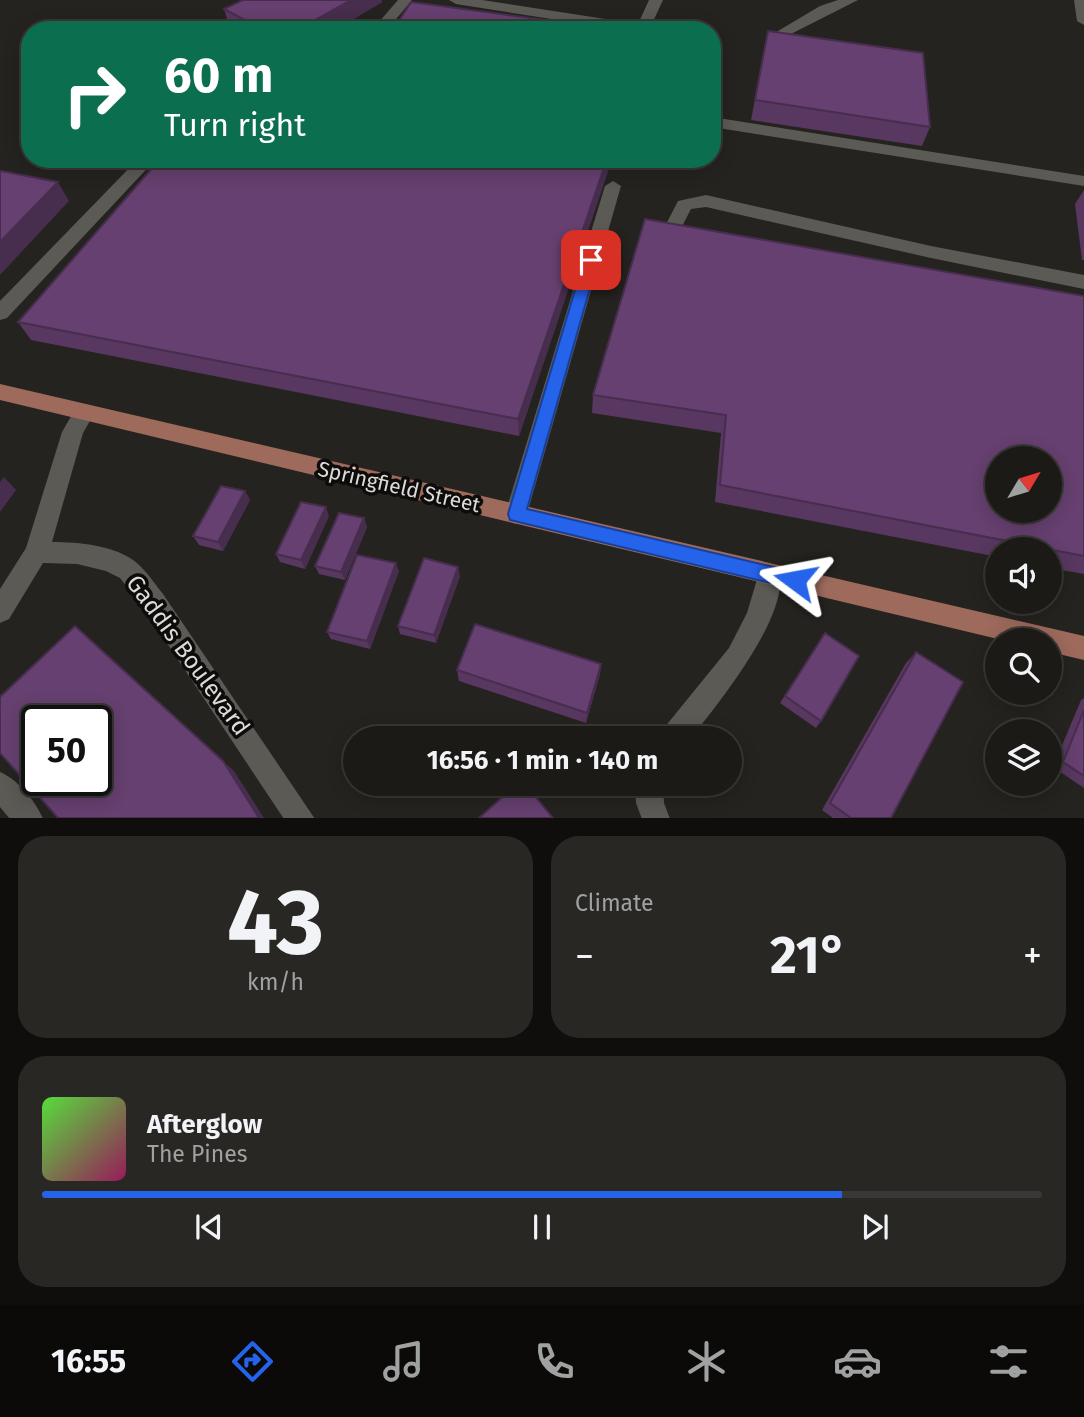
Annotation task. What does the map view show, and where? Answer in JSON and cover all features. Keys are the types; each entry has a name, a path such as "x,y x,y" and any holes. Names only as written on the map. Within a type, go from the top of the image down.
{"main road":[{"name":"Springfield Street","path":"0,392 1084,648"}],"street":[{"path":"387,21 405,0"},
{"path":"456,0 591,21"},
{"path":"647,21 656,0"},
{"path":"780,34 825,9 851,0"},
{"path":"1081,0 1084,21"},
{"path":"721,123 1084,181"},
{"path":"0,313 139,168"},
{"path":"516,514 613,186"},
{"path":"670,234 684,205 706,201 931,252 1084,282"},
{"path":"0,611 37,552 72,432 84,412"},
{"name":"Gaddis Boulevard","path":"37,552 77,553 110,561 128,570 162,613 301,818"},
{"path":"683,726 738,657 759,617 769,574"},
{"path":"0,786 29,818"},
{"path":"650,796 656,818"}],"building":[{"path":"243,0 351,0 313,21 247,21 224,9"},
{"path":"411,2 552,21 399,21"},
{"path":"768,31 923,53 930,127 755,100"},
{"path":"152,168 604,168 518,419 18,322"},
{"path":"0,172 58,182 0,242"},
{"path":"645,219 1084,296 1084,556 1062,552 1062,537 987,537 720,485 726,415 593,395"},
{"path":"221,486 245,491 218,542 193,536"},
{"path":"301,502 326,507 301,560 276,554"},
{"path":"339,513 364,518 341,572 315,566"},
{"path":"357,555 396,563 367,641 327,632"},
{"path":"424,558 458,567 434,635 398,626"},
{"path":"475,624 601,664 587,713 457,670"},
{"path":"75,626 223,761 259,818 58,818 38,796 112,796 112,705 21,705 21,777 0,753 0,697"},
{"path":"825,633 859,656 821,721 785,696"},
{"path":"916,652 963,682 891,818 851,818 830,803"},
{"path":"1084,710 1084,776 1063,762"},
{"path":"504,796 535,796 553,818 479,818"}],"route":[{"path":"591,260 516,514 795,580"}]}
